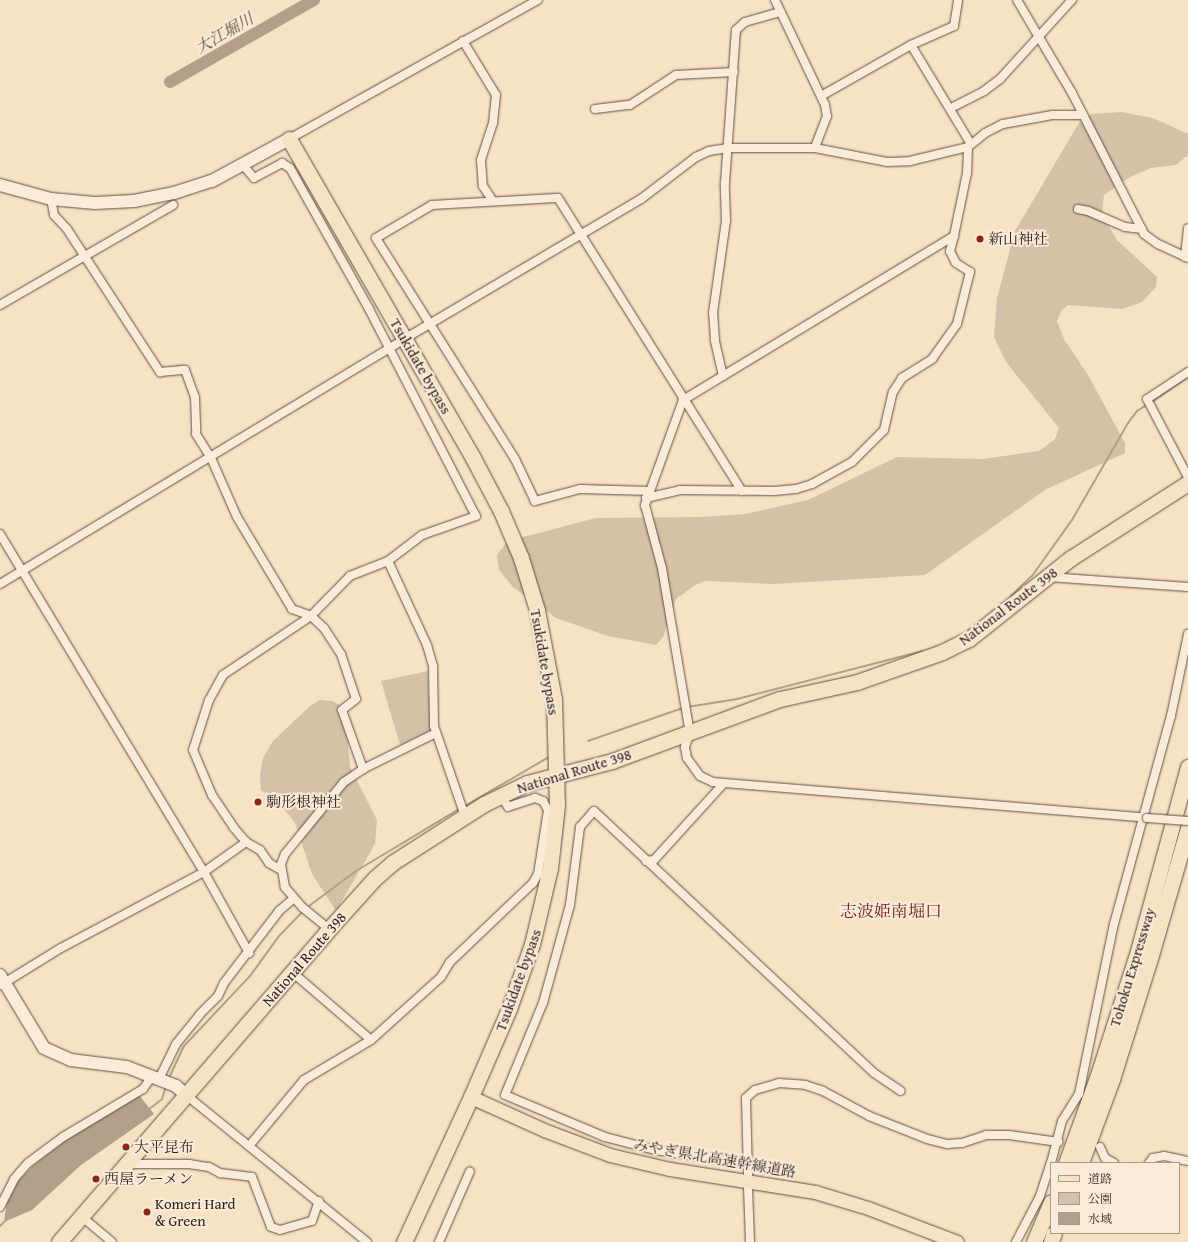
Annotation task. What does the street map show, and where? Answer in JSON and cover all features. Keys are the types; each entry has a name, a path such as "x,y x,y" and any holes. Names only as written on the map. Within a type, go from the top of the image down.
{"highway":[{"name":"Tsukidate bypass","path":"289,139 473,458 512,536 537,610 550,667 556,723 557,776 550,868 532,944 509,1009 471,1098 404,1242"},
{"name":"National Route 398","path":"59,1242 128,1164 181,1090 292,972 329,929 386,868 463,813 527,783 612,761 780,699 857,682 942,652 969,639 1071,558 1188,483"},
{"name":"Tohoku Expressway","path":"1066,1162 1097,1078 1138,952 1188,767"},
{"name":"Tohoku Expressway","path":"1081,1162 1112,1079 1151,955 1188,828"},
{"path":"1034,1242 1050,1204"}],"main road":[{"name":"みやぎ県北高速幹線道路","path":"471,1098 544,1130 610,1155 670,1169 815,1192 868,1208 957,1242"}],"street":[{"path":"0,185 51,199 83,202 134,201 193,188 243,165 538,0"},
{"path":"775,0 779,12 821,96 827,116 815,148"},
{"path":"821,96 911,45 954,26 958,0"},
{"path":"1016,0 1039,36 1083,114 1144,234 1158,244 1186,258 1188,228"},
{"path":"951,108 984,91 1000,79 1072,0"},
{"path":"723,376 715,340 713,313 726,221 725,197 736,30 746,22 779,12"},
{"path":"463,41 496,95 493,123 481,160 484,186 492,200"},
{"path":"742,490 683,400 579,235 558,198 492,200 432,205 376,238 515,458 535,502 580,490 647,494 680,490 774,491 812,484 852,462 884,430 893,392 902,378 932,359 957,324 970,272 956,264 950,251 967,173 970,146 951,108 911,45"},
{"path":"595,109 630,105 676,75 734,72"},
{"path":"411,336 641,199 696,157 709,151 728,148 815,148 887,162 910,161 970,146 985,132 1002,124 1052,115 1083,114"},
{"path":"243,165 254,178 279,164 288,166 369,310 476,516 422,535 388,561 350,576 311,616 224,675 209,700 195,738 193,750 212,795 246,842 260,850 270,864 281,870"},
{"path":"51,199 54,215 67,228 83,256 160,372 185,370 194,397 196,434 211,458 236,517 292,609 311,616 324,628 341,654 354,687 356,699 342,710 363,769"},
{"path":"0,306 83,256 173,205"},
{"path":"1078,209 1088,211 1125,227 1142,229"},
{"path":"954,236 683,400 647,494 645,505 662,568 683,703 690,733 685,747 692,768 700,776 724,783 1188,822"},
{"path":"0,584 211,458 397,344"},
{"path":"1188,372 1147,399 1188,477"},
{"path":"0,534 204,872 249,953"},
{"path":"388,561 427,645 434,666 432,702 436,733 463,813"},
{"path":"1049,577 1188,587"},
{"path":"1051,1162 1059,1142 1062,1121 1079,1094 1114,924 1145,818 1171,716 1188,634"},
{"path":"329,929 293,899 285,887 281,870 285,854 314,815 344,782 363,769 436,733"},
{"path":"646,861 654,860 724,783"},
{"path":"249,1146 304,1080 371,1040 441,977 450,962 533,883 538,874 548,810 543,801 535,798 508,807 501,795"},
{"path":"748,1164 655,1150 605,1137 506,1095 543,1003 570,905 580,827 594,811 874,1073 901,1091"},
{"path":"246,842 204,872 1,981 44,1048 71,1060 127,1067 158,1078 181,1090 368,1242"},
{"path":"0,1207 14,1179 28,1163 63,1137 143,1089 158,1078 176,1044 200,1014 218,996 224,983 249,953 279,911 293,899"},
{"path":"292,972 371,1040"},
{"path":"748,1175 746,1098 755,1090 779,1083 805,1085 823,1091 869,1116 927,1139 947,1144 962,1143 986,1135 1009,1135 1059,1142"},
{"path":"1060,1132 1068,1136"},
{"path":"1100,1147 1105,1158 1112,1162"},
{"path":"1150,1162 1153,1158 1164,1156 1188,1161"},
{"path":"128,1164 189,1164 210,1167 220,1173 252,1177 271,1227 280,1230 312,1221 319,1201"},
{"path":"1016,1242 1040,1196 1050,1166"},
{"path":"439,1242 470,1171"},
{"path":"748,1187 750,1242"},
{"path":"81,1216 112,1242"}],"green space":[{"path":"1121,112 1153,118 1188,134 1188,155 1176,165 1151,168 1130,177 1104,195 1102,214 1117,240 1157,277 1156,287 1142,302 1122,309 1068,305 1061,311 1057,321 1064,339 1088,375 1125,443 1125,453 1045,490 925,575 774,584 705,581 695,585 676,599 663,637 656,645 608,636 556,618 513,587 499,570 497,555 508,541 596,518 701,517 745,514 808,500 897,457 983,459 1039,451 1055,439 1059,428 1006,362 994,337 997,298 1015,231 1079,123 1091,114"},
{"path":"428,671 430,731 400,745 381,681"},
{"path":"320,700 332,701 345,708 350,767 377,820 375,844 336,911 312,874 295,823 284,809 261,790 260,775 263,758 273,741 310,706"}],"water":[{"path":"139,1095 154,1114 81,1165 32,1210 4,1222 7,1201 15,1184 34,1165 63,1142"}],"waterway":[{"name":"大江堀川","path":"170,82 314,0"},
{"path":"1152,402 1188,377"},
{"path":"1011,596 1032,576 1072,520 1128,423 1137,411 1148,404"},
{"path":"687,707 737,699 922,651"},
{"path":"588,741 683,708"},
{"path":"465,806 549,757"},
{"path":"309,906 356,871 459,809"},
{"path":"169,1078 184,1046 250,976 279,936 301,913"},
{"path":"148,1110 162,1099 166,1086"},
{"path":"0,1226 6,1220"}],"place":[{"name":"新山神社","path":"980,239"},
{"name":"駒形根神社","path":"258,802"},
{"name":"大平昆布","path":"126,1147"},
{"name":"西屋ラーメン","path":"96,1179"},
{"name":"Komeri Hard & Green","path":"147,1212"}],"district":[{"name":"志波姫南堀口","path":"891,911"}]}
